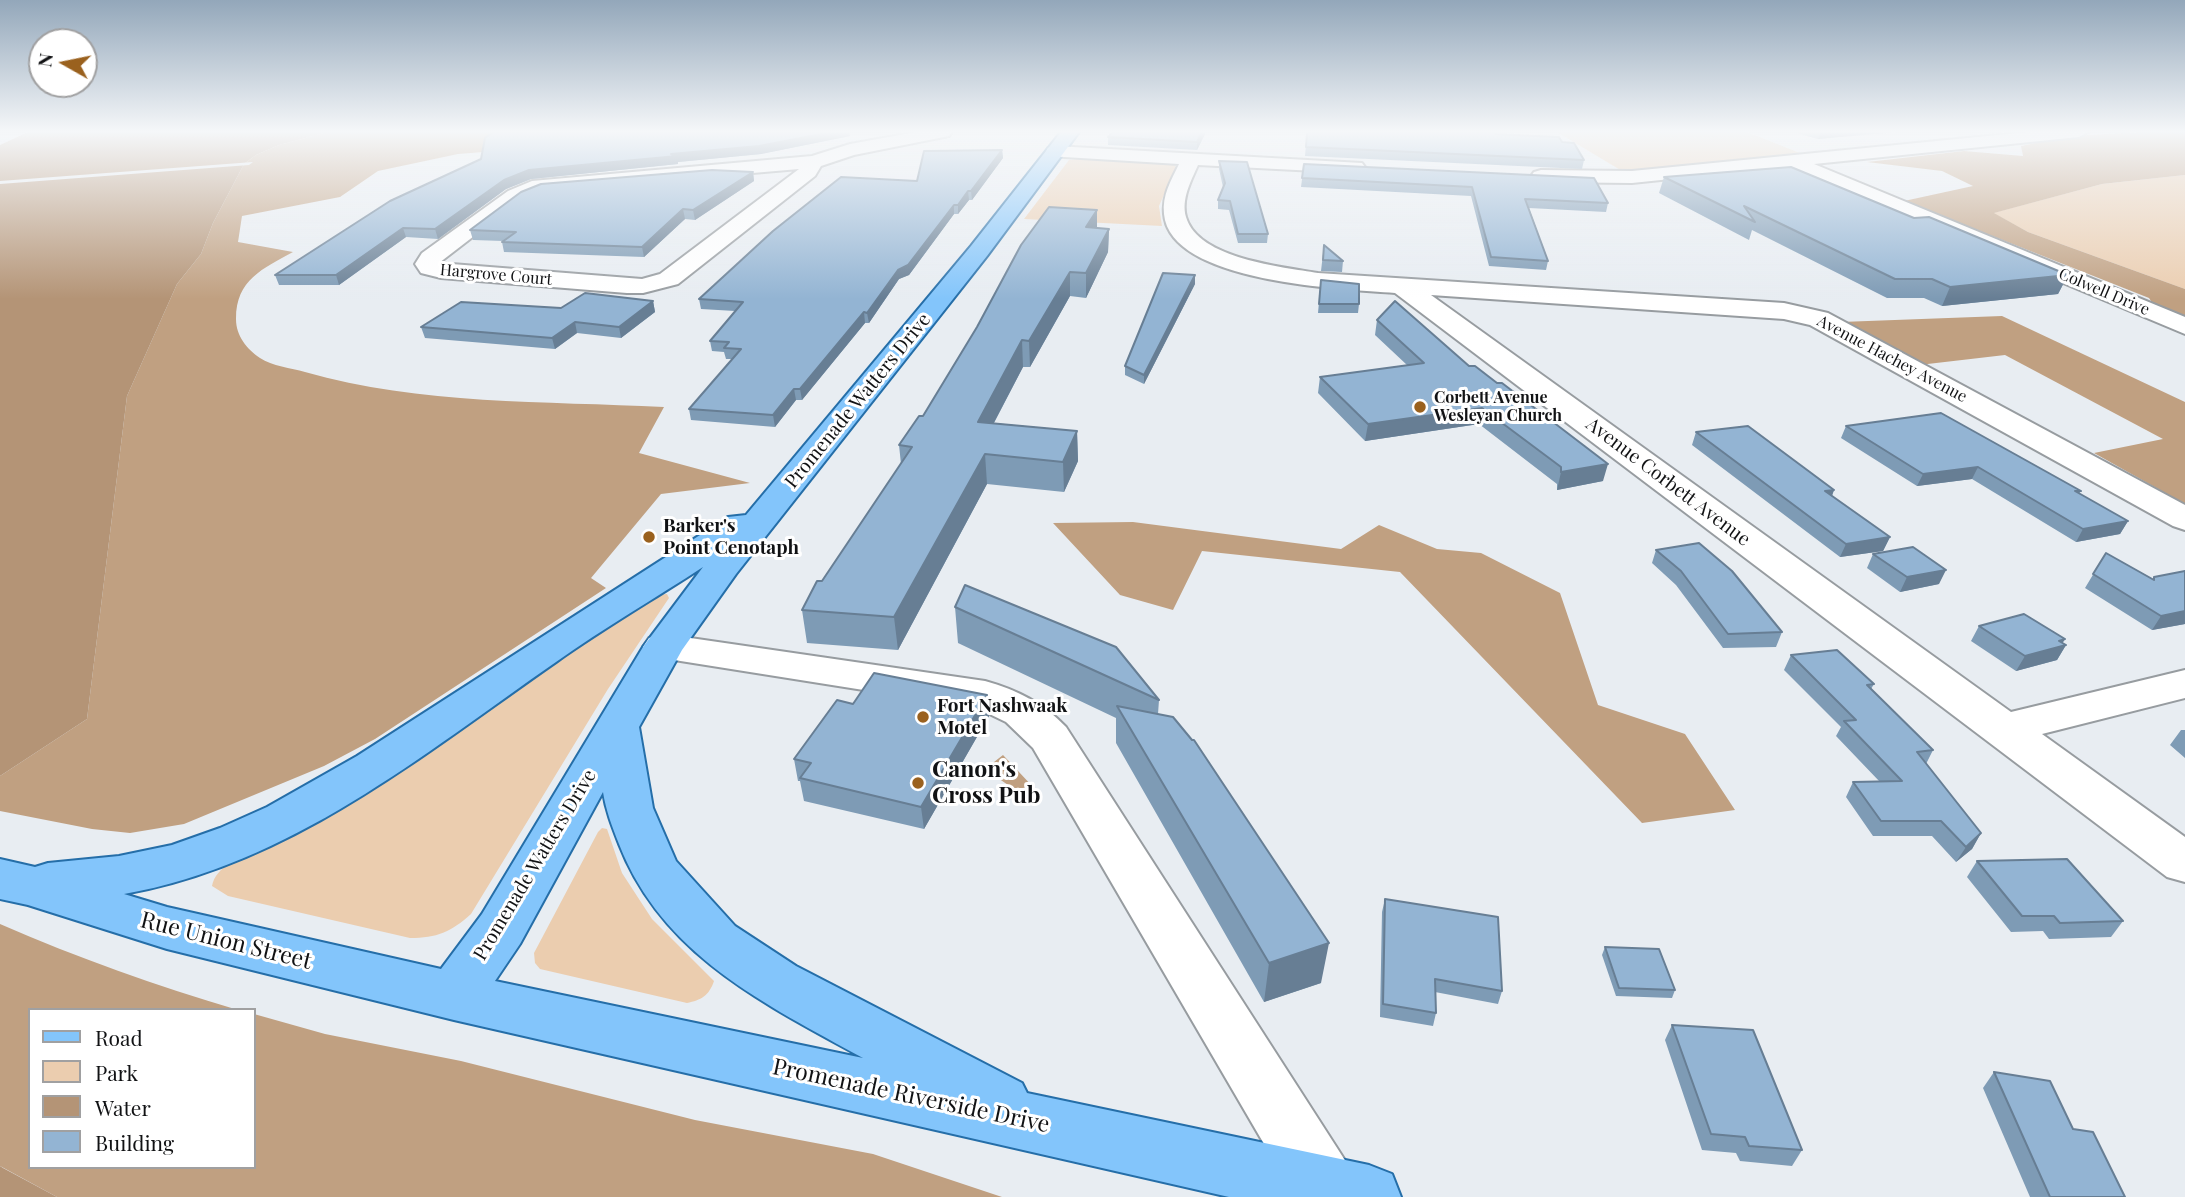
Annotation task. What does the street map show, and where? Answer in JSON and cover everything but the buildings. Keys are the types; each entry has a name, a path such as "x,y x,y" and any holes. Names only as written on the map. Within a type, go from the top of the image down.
{"main road":[{"name":"Promenade Watters Drive","path":"454,996 501,929 663,647 723,566 1027,188"},
{"path":"14,882 117,877 187,859 250,836 320,800 603,612 705,551 789,487"},
{"path":"617,725 629,808 655,872 716,941 776,983 1044,1125"},
{"name":"Rue Union Street","path":"14,882 167,928 454,996"},
{"name":"Promenade Riverside Drive","path":"454,996 1347,1192"}],"street":[{"name":"Hargrove Court","path":"532,188 515,195 430,258 427,264 430,268 627,286 658,283 669,279 787,188"},
{"path":"1176,188 1171,212 1177,227 1192,242 1220,259 1264,272 1318,280 1402,286"},
{"name":"Colwell Drive","path":"1853,188 2185,326"},
{"name":"Avenue Hachey Avenue","path":"1402,286 1784,311 1819,319 2185,519"},
{"name":"Avenue Corbett Avenue","path":"1402,286 2185,863"},
{"path":"663,647 985,695 1013,705 1033,719 1057,749 1347,1192"},
{"path":"2001,729 2185,684"}],"green space":[{"path":"1048,188 1167,188 1159,206 1162,226 1024,219"},
{"path":"2087,188 2185,188 2185,289 2028,232 1993,213"},
{"path":"667,594 669,598 608,689 471,914 457,925 436,935 410,938 228,896 212,886 218,873 229,864 256,850 654,595"},
{"path":"602,828 607,829 622,873 652,919 714,981 707,994 700,999 687,1003 540,969 535,963 534,953"}],"shaded area":[{"path":"231,188 353,188 340,197 242,216 238,242 293,252 253,277 246,285 237,305 236,319 243,342 265,361 349,383 393,391 483,400 664,407 639,453 750,483 661,494 591,578 606,588 375,739 324,766 184,824 130,833 92,829 0,811 0,776 87,719 127,396 177,284 201,254"},
{"path":"1964,188 2088,188 1994,213 2028,232 2185,289 2185,320 2155,307 2149,298 1904,201"},
{"path":"2002,316 2185,402 2185,504 2094,453 2163,439 2005,355 1919,365 1841,322"},
{"path":"1133,522 1341,549 1379,525 1437,549 1481,553 1560,593 1598,705 1685,734 1735,810 1642,823 1400,572 1202,551 1173,610 1120,595 1053,523"},
{"path":"1003,755 1034,788 1021,794 985,769"},
{"path":"0,924 118,971 232,1008 28,1008 28,1169 256,1169 256,1015 325,1034 461,1061 695,1120 873,1154 1002,1197 57,1197 0,1166"}],"water":[{"path":"0,188 231,188 201,254 177,284 127,396 87,719 0,776"},
{"path":"0,1166 3,1168 57,1197 0,1197"}],"place":[{"name":"Corbett Avenue Wesleyan Church","path":"1420,407"},
{"name":"Barker's Point Cenotaph","path":"649,537"},
{"name":"Fort Nashwaak Motel","path":"923,717"},
{"name":"Canon's Cross Pub","path":"918,783"}]}
